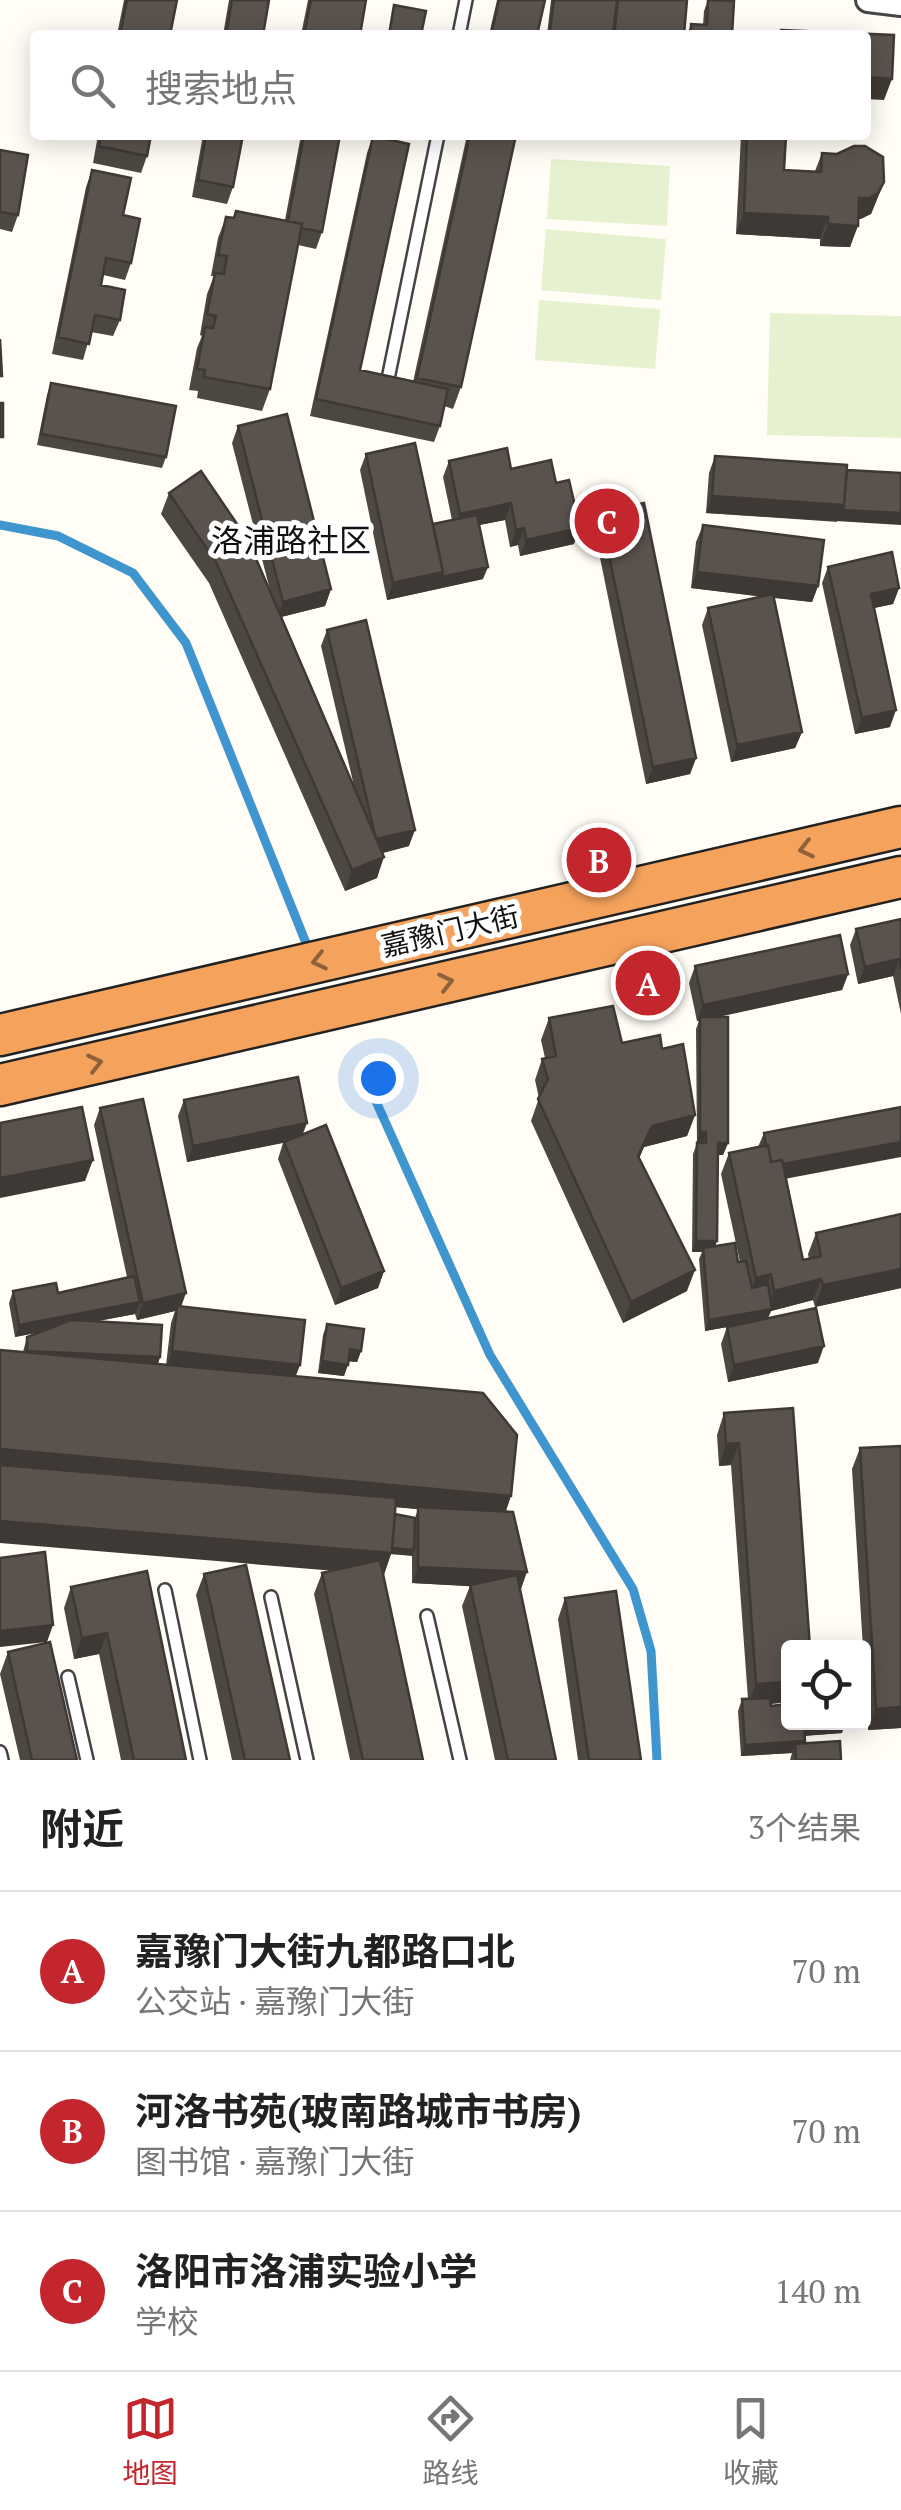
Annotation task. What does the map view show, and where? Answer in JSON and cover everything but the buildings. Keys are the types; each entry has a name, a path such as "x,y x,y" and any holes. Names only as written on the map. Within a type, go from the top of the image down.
{"highway":[{"name":"嘉豫门大街","path":"0,1035 901,826"},
{"name":"嘉豫门大街","path":"0,1085 901,877"}],"street":[{"path":"868,0 900,2"}],"lane":[{"path":"460,30 466,0"},
{"path":"390,374 437,140"},
{"path":"165,1590 200,1760"},
{"path":"271,1596 307,1760"},
{"path":"428,1616 460,1760"},
{"path":"68,1678 87,1760"},
{"path":"0,1752 2,1760"}],"green space":[{"path":"551,159 670,166 667,226 547,219"},
{"path":"546,229 666,239 661,300 541,290"},
{"path":"539,300 660,309 655,369 535,360"},
{"path":"770,313 901,316 901,438 767,435"}],"waterway":[{"path":"0,525 58,536 133,573 186,643 308,948"},
{"path":"361,1068 490,1355 633,1589 651,1651 657,1760"}],"place":[{"name":"洛阳市洛浦实验小学","path":"607,521"},
{"name":"河洛书苑(玻南路城市书房)","path":"599,860"},
{"name":"嘉豫门大街九都路口北","path":"648,983"}],"district":[{"name":"洛浦路社区","path":"291,541"}]}
